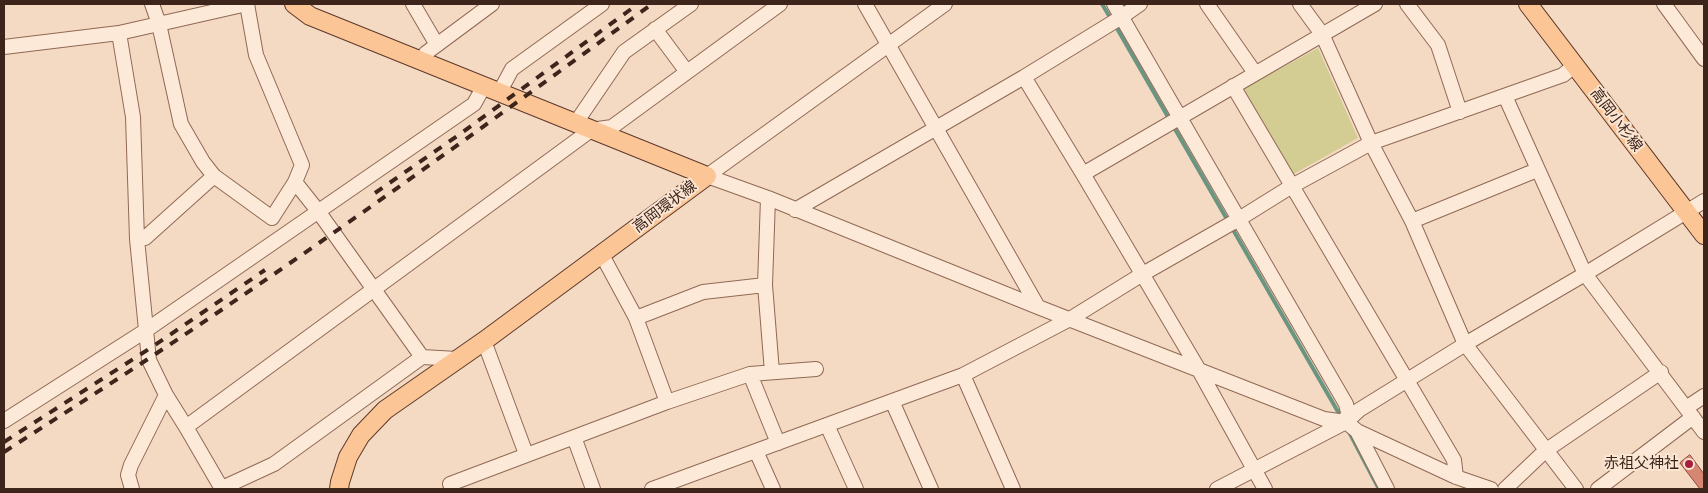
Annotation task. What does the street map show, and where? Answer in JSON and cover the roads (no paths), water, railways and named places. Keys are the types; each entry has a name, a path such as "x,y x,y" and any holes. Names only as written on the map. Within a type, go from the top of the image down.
{"main road":[{"name":"高岡環状線","path":"294,4 310,16 707,176"},
{"name":"高岡小杉線","path":"1528,4 1704,235"},
{"name":"高岡環状線","path":"339,489 348,457 361,435 385,410 484,341 707,176"}],"street":[{"path":"4,47 118,33 159,24 247,4 256,55 302,165 295,182 272,218 214,176 203,162 181,124 159,24 152,4"},
{"path":"413,4 437,45"},
{"path":"422,61 426,53 492,4"},
{"path":"4,422 145,331 474,104 512,69 602,4"},
{"path":"575,124 624,52 691,4"},
{"path":"186,427 591,130 612,128 780,4"},
{"path":"865,4 1038,308"},
{"path":"707,176 945,4"},
{"path":"1114,4 1346,404 1348,412 1344,425"},
{"path":"795,210 1024,77 1140,4"},
{"path":"1207,4 1255,73"},
{"path":"1300,4 1322,34 1371,142 1412,221 1465,344 1545,451 1576,489"},
{"path":"1083,174 1376,4"},
{"path":"1407,4 1438,45 1460,112"},
{"path":"1664,4 1704,59"},
{"path":"655,29 688,72"},
{"path":"118,33 133,116 137,239 149,360 166,395 222,488 274,464 422,357 457,359"},
{"path":"652,489 674,485 778,442 964,375 1070,319 1292,186 1371,142 1563,75 1576,66"},
{"path":"1024,77 1199,370 1265,489"},
{"path":"1233,86 1454,460 1456,477"},
{"path":"1505,96 1585,274 1704,432"},
{"path":"1412,221 1537,170"},
{"path":"137,239 145,238 214,176"},
{"path":"707,176 768,198 1038,308 1324,419 1344,425 1456,477 1492,489"},
{"path":"295,182 318,211 422,357"},
{"path":"768,198 765,284 772,372"},
{"path":"1217,489 1344,425 1359,410 1407,380 1704,201"},
{"path":"602,255 636,318 667,402"},
{"path":"636,318 703,292 765,284"},
{"path":"484,341 526,454"},
{"path":"452,489 450,484 526,454 667,402 750,374 816,369"},
{"path":"1505,489 1545,451 1660,372"},
{"path":"750,374 778,442"},
{"path":"964,375 1013,489"},
{"path":"132,489 128,475 131,465 166,395"},
{"path":"1598,489 1690,413 1704,396"},
{"path":"892,400 932,489"},
{"path":"827,425 856,489"},
{"path":"1344,425 1387,489"},
{"path":"574,437 593,489"},
{"path":"756,451 773,489"}],"waterway":[{"path":"1102,4 1111,19"},
{"path":"1115,25 1341,417"},
{"path":"1348,430 1379,489"}],"railway":[{"path":"375,193 460,134 638,4"},
{"path":"4,452 220,311 468,137 652,4"},
{"path":"4,442 152,347 265,270"}],"place":[{"name":"赤祖父神社","path":"1689,464"}]}
